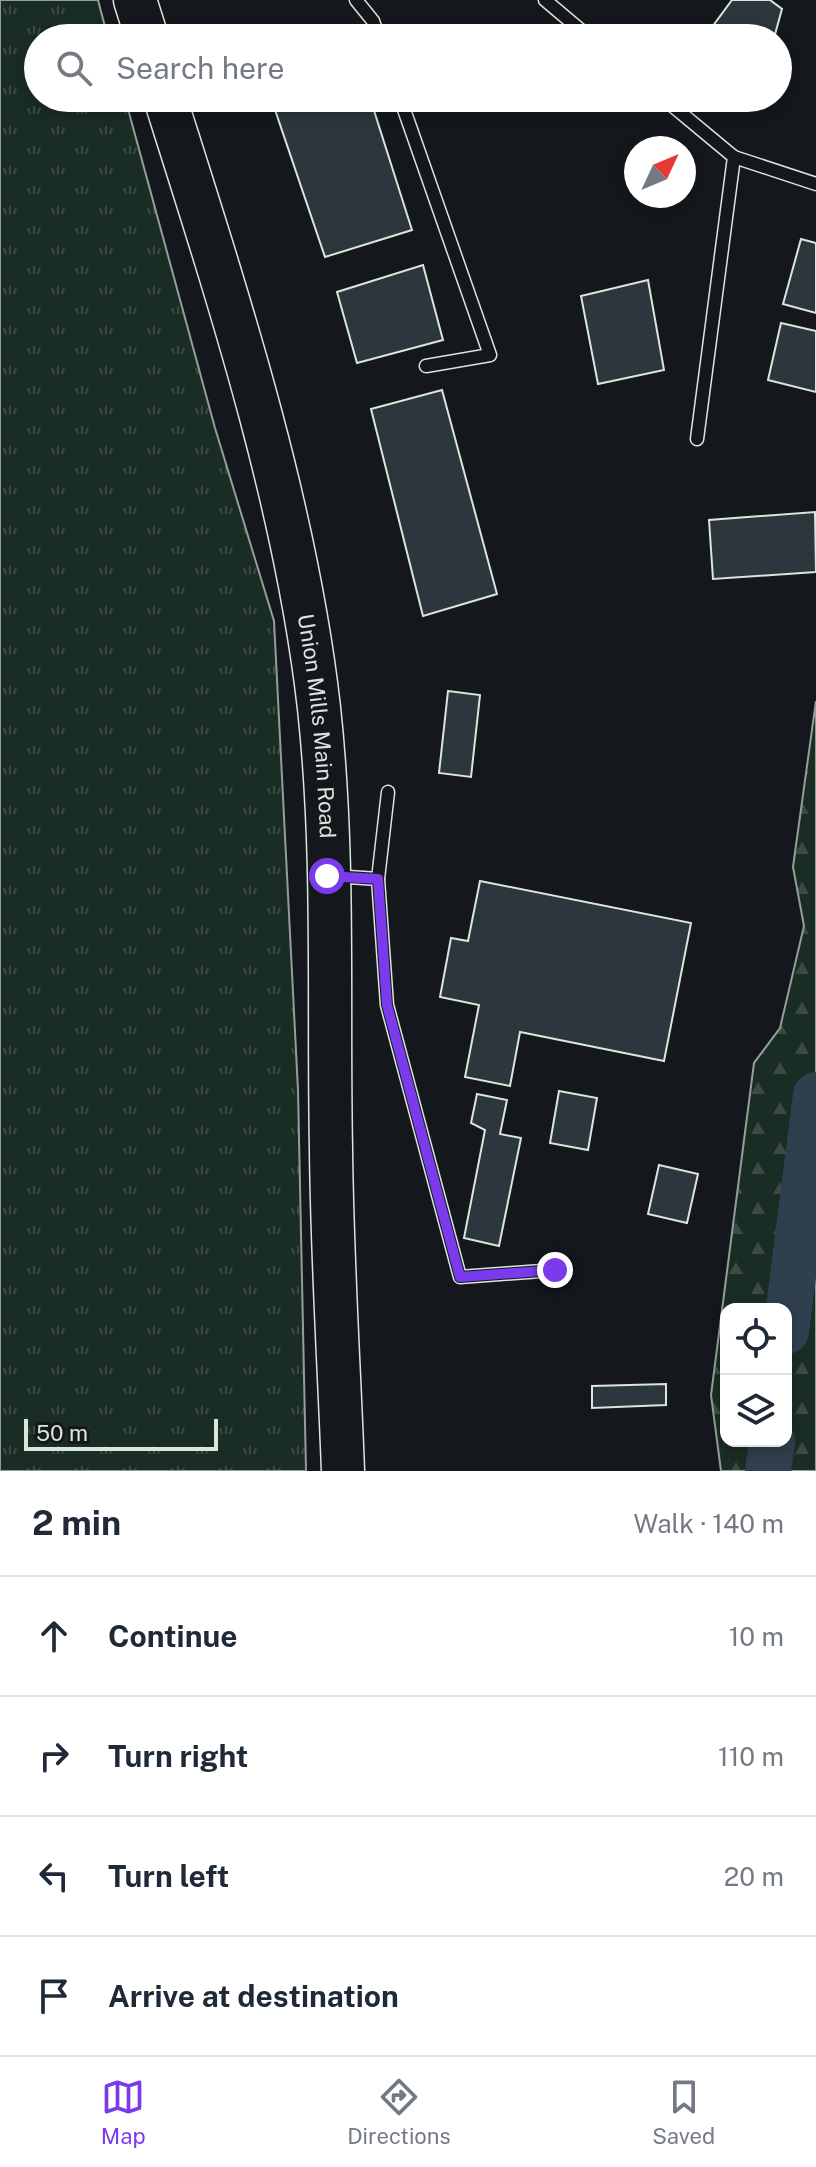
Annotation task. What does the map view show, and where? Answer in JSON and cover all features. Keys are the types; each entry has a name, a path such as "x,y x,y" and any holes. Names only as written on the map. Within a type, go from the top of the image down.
{"highway":[{"path":"135,0 143,24"},
{"name":"Union Mills Main Road","path":"169,112 229,299 307,623 319,711 327,876 331,1150 343,1471"}],"lane":[{"path":"356,0 374,24"},
{"path":"545,0 573,24"},
{"path":"405,112 490,355 426,366"},
{"path":"680,112 734,157 816,184"},
{"path":"697,439 734,157"},
{"path":"388,792 378,879 387,1005 460,1277 555,1270"},
{"path":"327,876 378,879"}],"green space":[{"path":"0,0 98,0 104,24 24,24 24,112 129,112 215,428 274,621 298,1090 306,1471 0,1471"},
{"path":"816,701 816,1471 721,1471 711,1395 720,1326 720,1447 792,1447 792,1303 723,1303 754,1063 780,1028 804,926 793,867"}],"building":[{"path":"732,0 770,0 782,9 778,24 714,24"},
{"path":"276,112 374,112 412,230 325,257"},
{"path":"801,239 816,243 816,313 783,304"},
{"path":"423,265 443,340 357,363 337,292"},
{"path":"648,280 664,370 598,384 581,296"},
{"path":"781,323 816,331 816,392 768,380"},
{"path":"442,390 497,594 423,616 371,409"},
{"path":"815,512 816,572 713,579 709,520"},
{"path":"448,691 480,695 471,777 439,773"},
{"path":"480,881 691,923 664,1061 520,1032 510,1086 465,1077 479,1005 440,997 451,938 468,941"},
{"path":"559,1091 597,1098 588,1150 550,1143"},
{"path":"477,1094 507,1100 500,1134 521,1138 499,1246 464,1238 485,1130 471,1123"},
{"path":"659,1165 698,1174 687,1223 648,1214"},
{"path":"666,1384 666,1405 592,1408 592,1386"}],"waterway":[{"path":"790,1303 816,1095"},
{"path":"768,1471 771,1447"}],"route":[{"path":"327,876 378,879 387,1005 460,1277 555,1270"}]}
